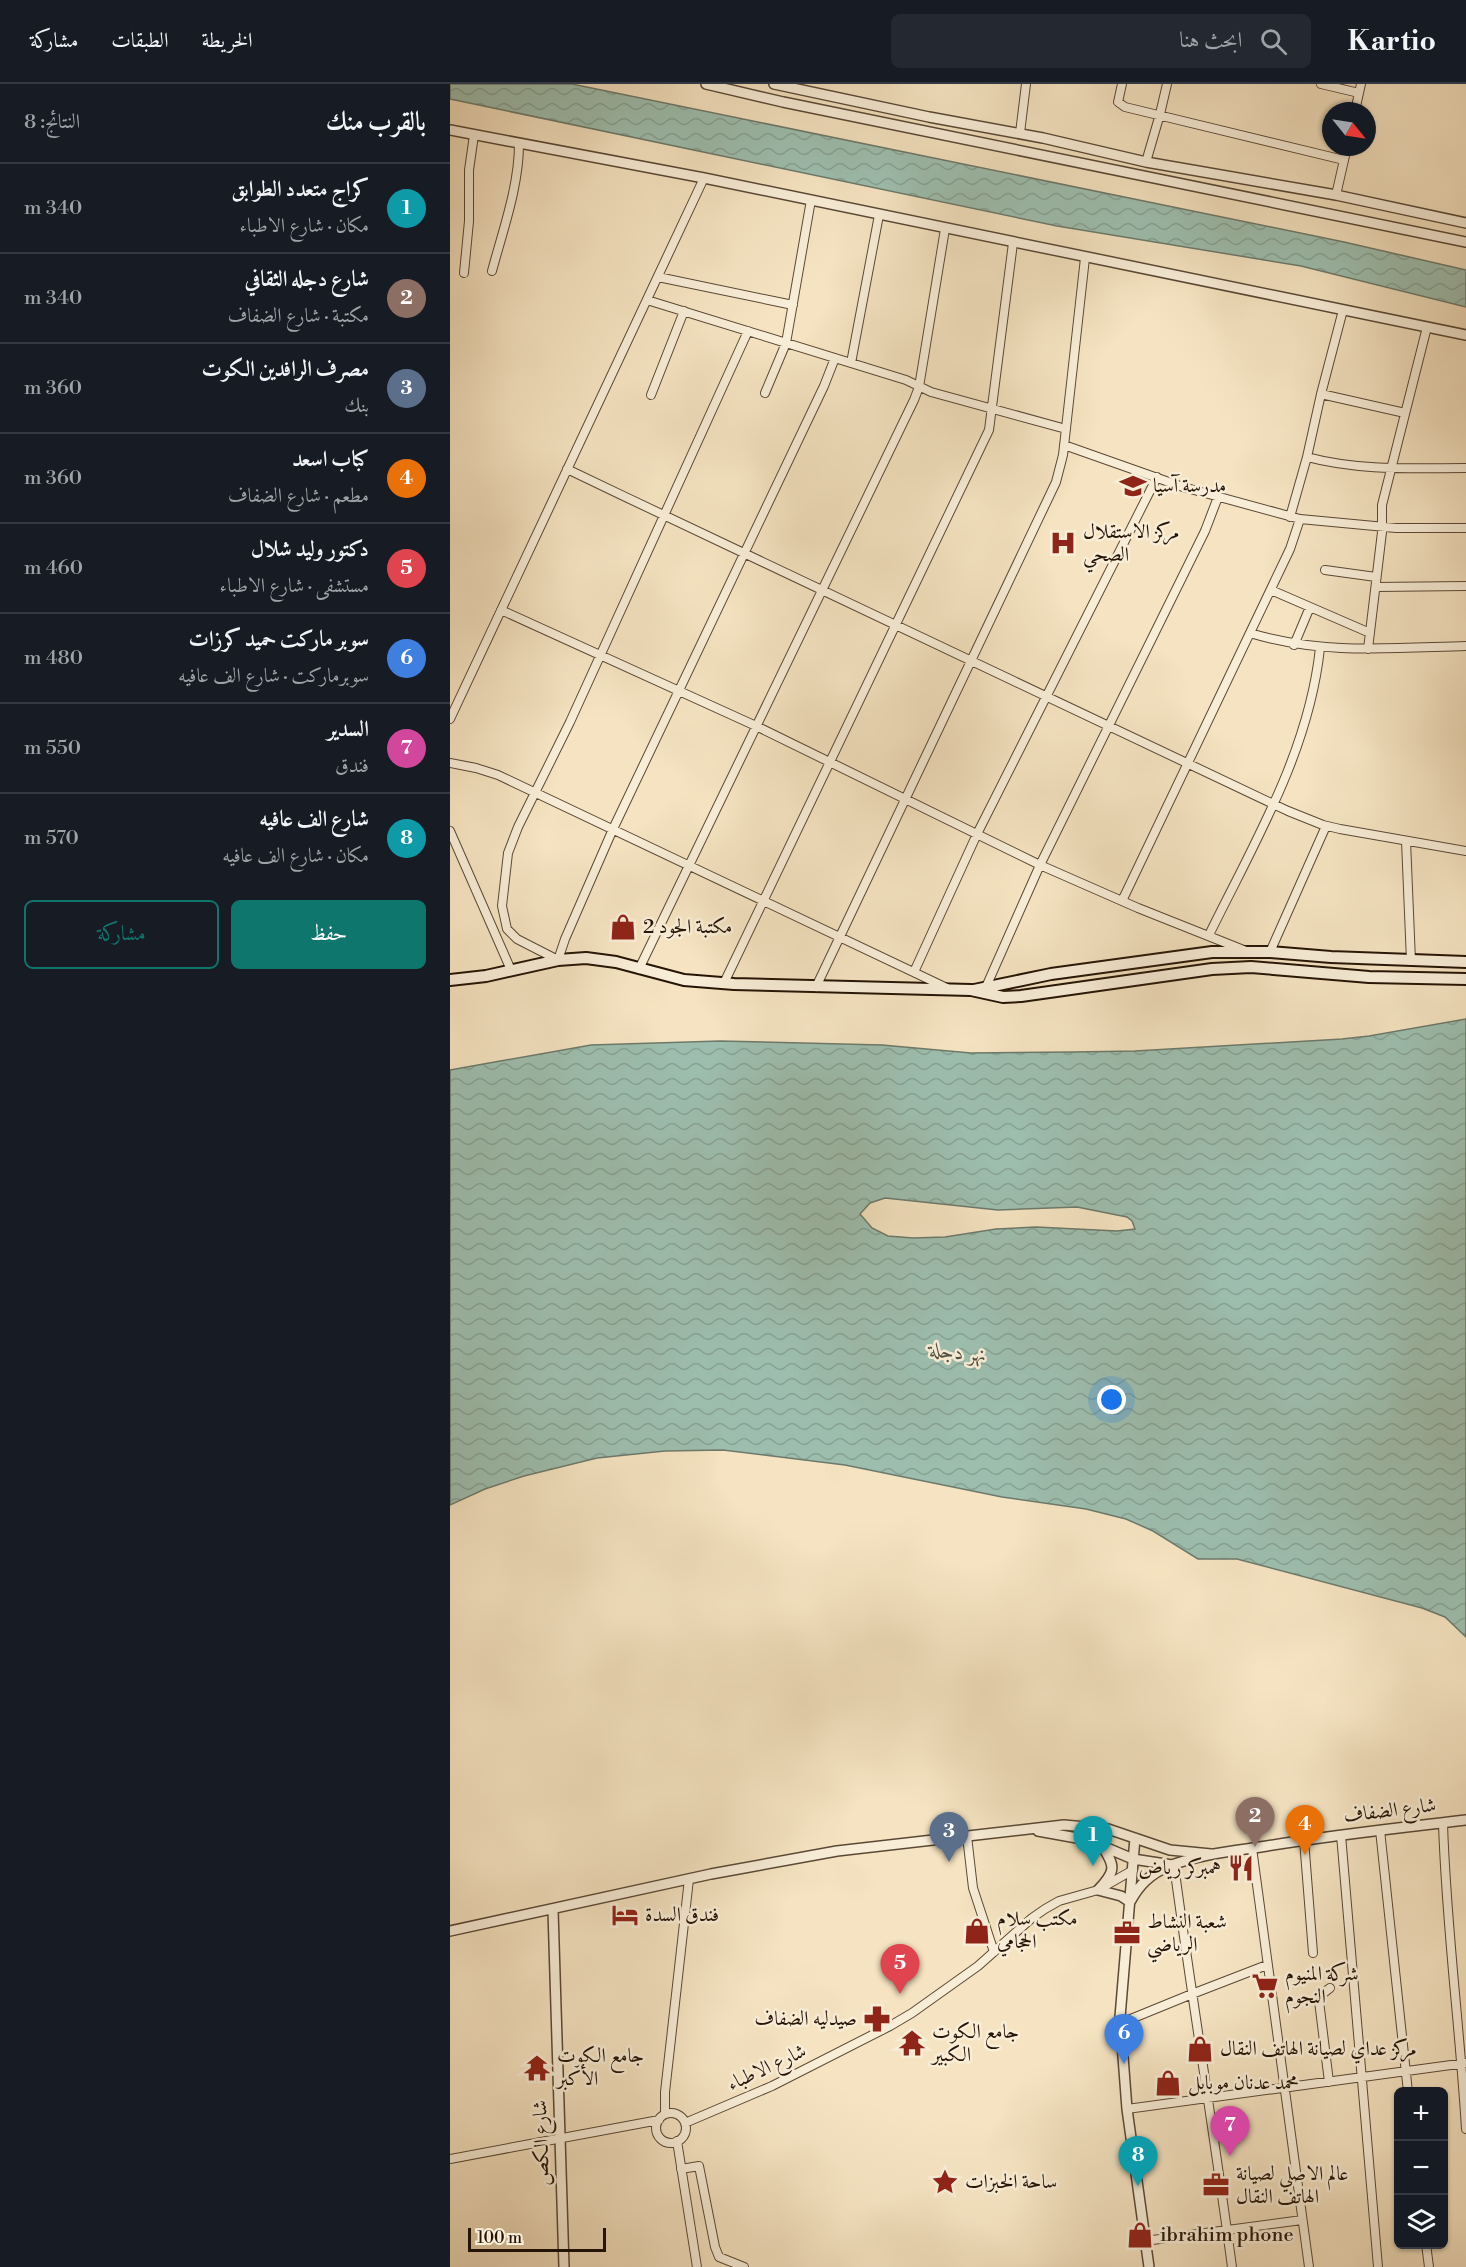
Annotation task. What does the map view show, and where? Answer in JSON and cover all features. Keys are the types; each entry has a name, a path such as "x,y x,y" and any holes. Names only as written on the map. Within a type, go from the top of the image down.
{"main road":[{"path":"450,980 572,958 601,959 684,980 816,987 951,990 971,990 1051,974 1212,952 1247,951 1466,962"},
{"path":"971,990 1003,997 1021,996 1212,969 1251,967 1369,977 1466,979"}],"street":[{"path":"706,84 783,102 1466,242"},
{"path":"774,84 788,85 929,117 1020,133 1146,162 1336,195 1466,223"},
{"path":"1020,133 1026,84"},
{"path":"1122,84 1118,102 1125,107 1344,160"},
{"path":"1146,162 1167,84"},
{"path":"1321,84 1360,88"},
{"path":"450,130 704,178 1466,335"},
{"path":"464,273 470,221 469,170 474,135"},
{"path":"492,271 515,182 519,144"},
{"path":"1336,195 1345,156"},
{"path":"450,719 704,178"},
{"path":"1276,203 1278,184"},
{"path":"765,393 786,343 811,200"},
{"path":"851,363 879,215"},
{"path":"639,969 919,387 945,229"},
{"path":"724,983 989,430 1013,243"},
{"path":"816,987 1056,482 1062,463 1085,258"},
{"path":"658,277 793,304"},
{"path":"647,300 906,380 919,387 1066,429"},
{"path":"1290,517 1343,310"},
{"path":"651,395 684,311"},
{"path":"1368,649 1382,527 1382,505 1426,327"},
{"path":"748,331 508,853 503,885 502,914 507,929 517,939 558,960 613,829 824,386 835,358"},
{"path":"1321,394 1405,413"},
{"path":"1064,445 1218,497 1290,517 1382,527 1466,528"},
{"path":"1307,457 1336,464 1391,468 1466,468"},
{"path":"567,470 1273,804 1326,826 1466,851"},
{"path":"914,972 977,834 1156,477"},
{"path":"986,987 1040,865 1205,531 1218,497"},
{"path":"1122,902 1293,543 1300,519"},
{"path":"1325,570 1376,577"},
{"path":"1376,587 1466,586"},
{"path":"1271,590 1370,633"},
{"path":"1294,645 1310,607"},
{"path":"501,610 756,726 1040,865 1122,902 1247,951"},
{"path":"1250,633 1294,645 1320,648 1466,646"},
{"path":"1209,935 1273,804 1302,734 1314,687 1320,648"},
{"path":"450,763 498,775 951,990"},
{"path":"1270,952 1326,826"},
{"path":"450,831 512,970"},
{"path":"1406,841 1411,961"},
{"name":"شارع الضفاف","path":"1212,1854 1466,1820"},
{"path":"1443,1822 1446,1900 1464,2064 1466,2129"},
{"path":"450,1931 689,1879 837,1851 1064,1825 1117,1831 1170,1850 1212,1854"},
{"path":"1030,1830 1101,1844 1133,1859 1174,1865"},
{"path":"1380,1830 1408,2087"},
{"path":"1341,1835 1378,2267"},
{"path":"967,1836 973,1888 994,1952"},
{"path":"1135,1838 1121,1991 1121,2023 1126,2109 1149,2267"},
{"path":"1304,1840 1313,1953"},
{"path":"1101,1844 1113,1863 1112,1874 1098,1890 1121,1896 1130,1902"},
{"path":"1252,1848 1309,2267"},
{"path":"1130,1902 1139,1885 1148,1878 1174,1865 1212,1854"},
{"path":"1174,1865 1232,2267"},
{"name":"شارع الاطباء","path":"685,2123 772,2086 890,2026 978,1966 1045,1909 1059,1901 1098,1890 1132,1870"},
{"path":"450,2159 560,2137 662,2117 677,2114 685,2123 684,2135 677,2141 668,2142 660,2137 657,2129 662,2117 689,1879"},
{"name":"شارع الكص","path":"553,1910 564,2267"},
{"path":"1121,2023 1267,1965"},
{"path":"1329,2082 1319,2001 1330,1988"},
{"path":"1126,2109 1464,2064"},
{"path":"677,2141 697,2267"},
{"path":"681,2169 699,2166 719,2257 744,2267"},
{"path":"1144,2241 1302,2220"},
{"path":"1427,2249 1429,2267"}],"water":[{"path":"450,84 572,84 1344,242 1466,270 1466,307 1301,266 1057,226 450,99"},
{"name":"نهر دجلة","path":"1466,1019 1466,1637 1445,1617 1422,1608 1237,1559 1198,1559 1153,1531 1126,1519 1086,1509 1002,1497 845,1465 723,1450 665,1451 597,1458 524,1476 485,1489 450,1505 450,1070 591,1045 720,1041 882,1045 971,1053 1074,1052 1135,1051 1369,1036","holes":["885,1198 998,1210 1077,1207 1127,1217 1132,1221 1135,1229 1117,1231 1036,1227 996,1229 945,1237 913,1238 888,1236 872,1228 860,1214 870,1203"]}],"place":[{"name":"مدرسة آسيا","path":"1133,486"},
{"name":"مركز الاستقلال الصحي","path":"1063,543"},
{"name":"مكتبة الجود 2","path":"623,927"},
{"name":"شارع دجله الثقافي","path":"1255,1847"},
{"name":"كباب اسعد","path":"1305,1855"},
{"name":"مصرف الرافدين الكوت","path":"949,1862"},
{"name":"كراج متعدد الطوابق","path":"1093,1866"},
{"name":"همبركر رياض","path":"1241,1868"},
{"name":"فندق السدة","path":"625,1915"},
{"name":"مكتب سلام الحجامي","path":"977,1931"},
{"name":"شعبة النشاط الرياضي","path":"1127,1933"},
{"name":"شركة المنيوم النجوم","path":"1265,1986"},
{"name":"دكتور وليد شلال","path":"900,1994"},
{"name":"صيدليه الضفاف","path":"877,2019"},
{"name":"جامع الكوت الكبير","path":"912,2043"},
{"name":"مركز عداي لصيانة الهاتف النقال","path":"1200,2049"},
{"name":"سوبر ماركت حميد كرزات","path":"1124,2064"},
{"name":"جامع الكوت الأكبر","path":"537,2068"},
{"name":"محمد عدنان موبايل","path":"1168,2083"},
{"name":"السدير","path":"1230,2156"},
{"name":"ساحة الخبزات","path":"945,2182"},
{"name":"عالم الاصلي لصيانة الهاتف النقال","path":"1216,2185"},
{"name":"شارع الف عافيه","path":"1138,2186"},
{"name":"ibrahim phone","path":"1140,2235"}]}
